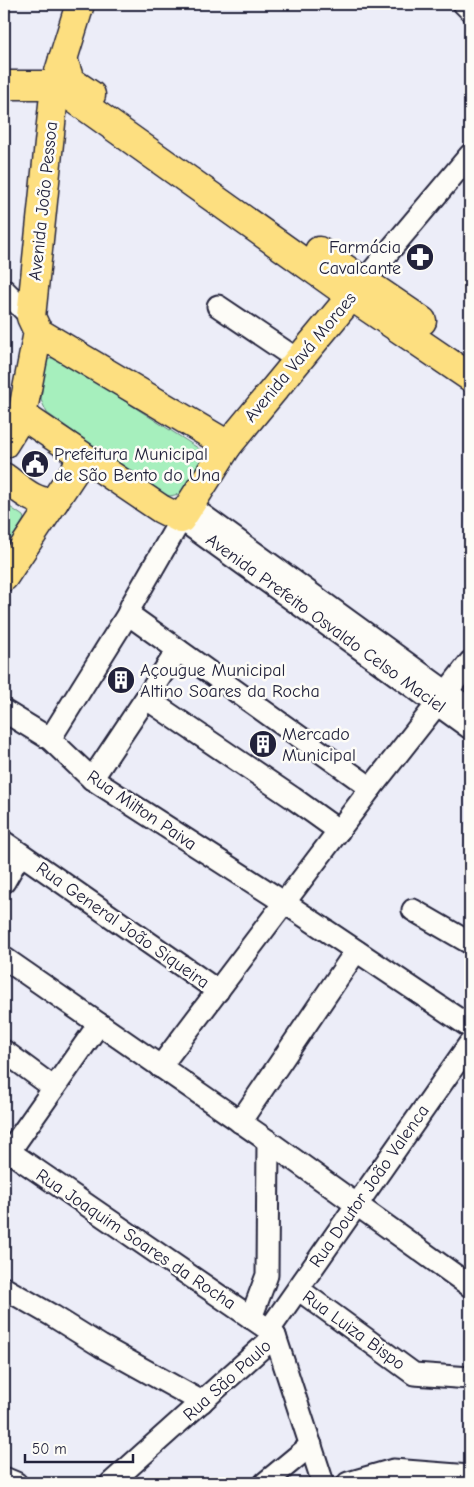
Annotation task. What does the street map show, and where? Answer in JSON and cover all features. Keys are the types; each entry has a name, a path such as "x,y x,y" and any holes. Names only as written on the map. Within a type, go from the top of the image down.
{"main road":[{"name":"Avenida João Pessoa","path":"22,415 34,324 55,85 80,4"},
{"path":"63,60 70,81 357,289 470,377"},
{"path":"4,85 55,85 357,289 470,354"},
{"name":"Avenida Vavá Moraes","path":"186,512 228,445 357,289"},
{"path":"34,324 228,445"},
{"path":"4,444 22,415 161,509 186,512"},
{"path":"4,577 83,458"},
{"path":"4,477 36,500 54,502"},
{"path":"4,488 34,509 39,516 39,524"}],"street":[{"path":"464,4 470,10"},
{"name":"Avenida Vavá Moraes","path":"357,289 470,155"},
{"path":"4,290 34,324"},
{"path":"218,306 298,360"},
{"path":"50,740 128,614 186,512"},
{"name":"Avenida Prefeito Osvaldo Celso Maciel","path":"186,512 442,698 470,728"},
{"path":"128,614 371,788"},
{"path":"92,779 178,650"},
{"path":"160,1067 371,788 470,662"},
{"name":"Avenida Prefeito Osvaldo Celso Maciel","path":"442,698 470,709"},
{"path":"147,699 339,831"},
{"name":"Rua Milton Paiva","path":"4,711 50,740 92,779 285,903 470,1027"},
{"path":"4,882 12,848"},
{"name":"Rua General João Siqueira","path":"12,848 218,990"},
{"path":"413,910 467,936"},
{"path":"240,1122 356,951"},
{"path":"4,958 268,1141 470,1286"},
{"path":"6,1150 54,1088 99,1024"},
{"name":"Rua Doutor João Valenca","path":"265,1328 298,1289 470,1043"},
{"path":"4,1051 54,1088"},
{"path":"268,1141 265,1328 311,1445 323,1483"},
{"name":"Rua Joaquim Soares da Rocha","path":"6,1150 265,1328"},
{"path":"4,1288 101,1346 202,1402"},
{"name":"Rua Luiza Bispo","path":"298,1289 414,1374 470,1378"},
{"name":"Rua São Paulo","path":"111,1483 202,1402 265,1328"},
{"path":"265,1483 311,1445"},
{"path":"348,1483 393,1470 470,1476"},
{"path":"4,1478 16,1483"}],"green space":[{"path":"54,357 201,450 202,461 199,467 192,480 179,494 170,496 162,494 47,413 41,400 44,365 47,360"},
{"path":"4,503 23,516 24,519 4,551"}],"place":[{"name":"Farmácia Cavalcante","path":"420,257"},
{"name":"Prefeitura Municipal de São Bento do Una","path":"35,464"},
{"name":"Açougue Municipal Altino Soares da Rocha","path":"121,680"},
{"name":"Mercado Municipal","path":"263,744"}]}
